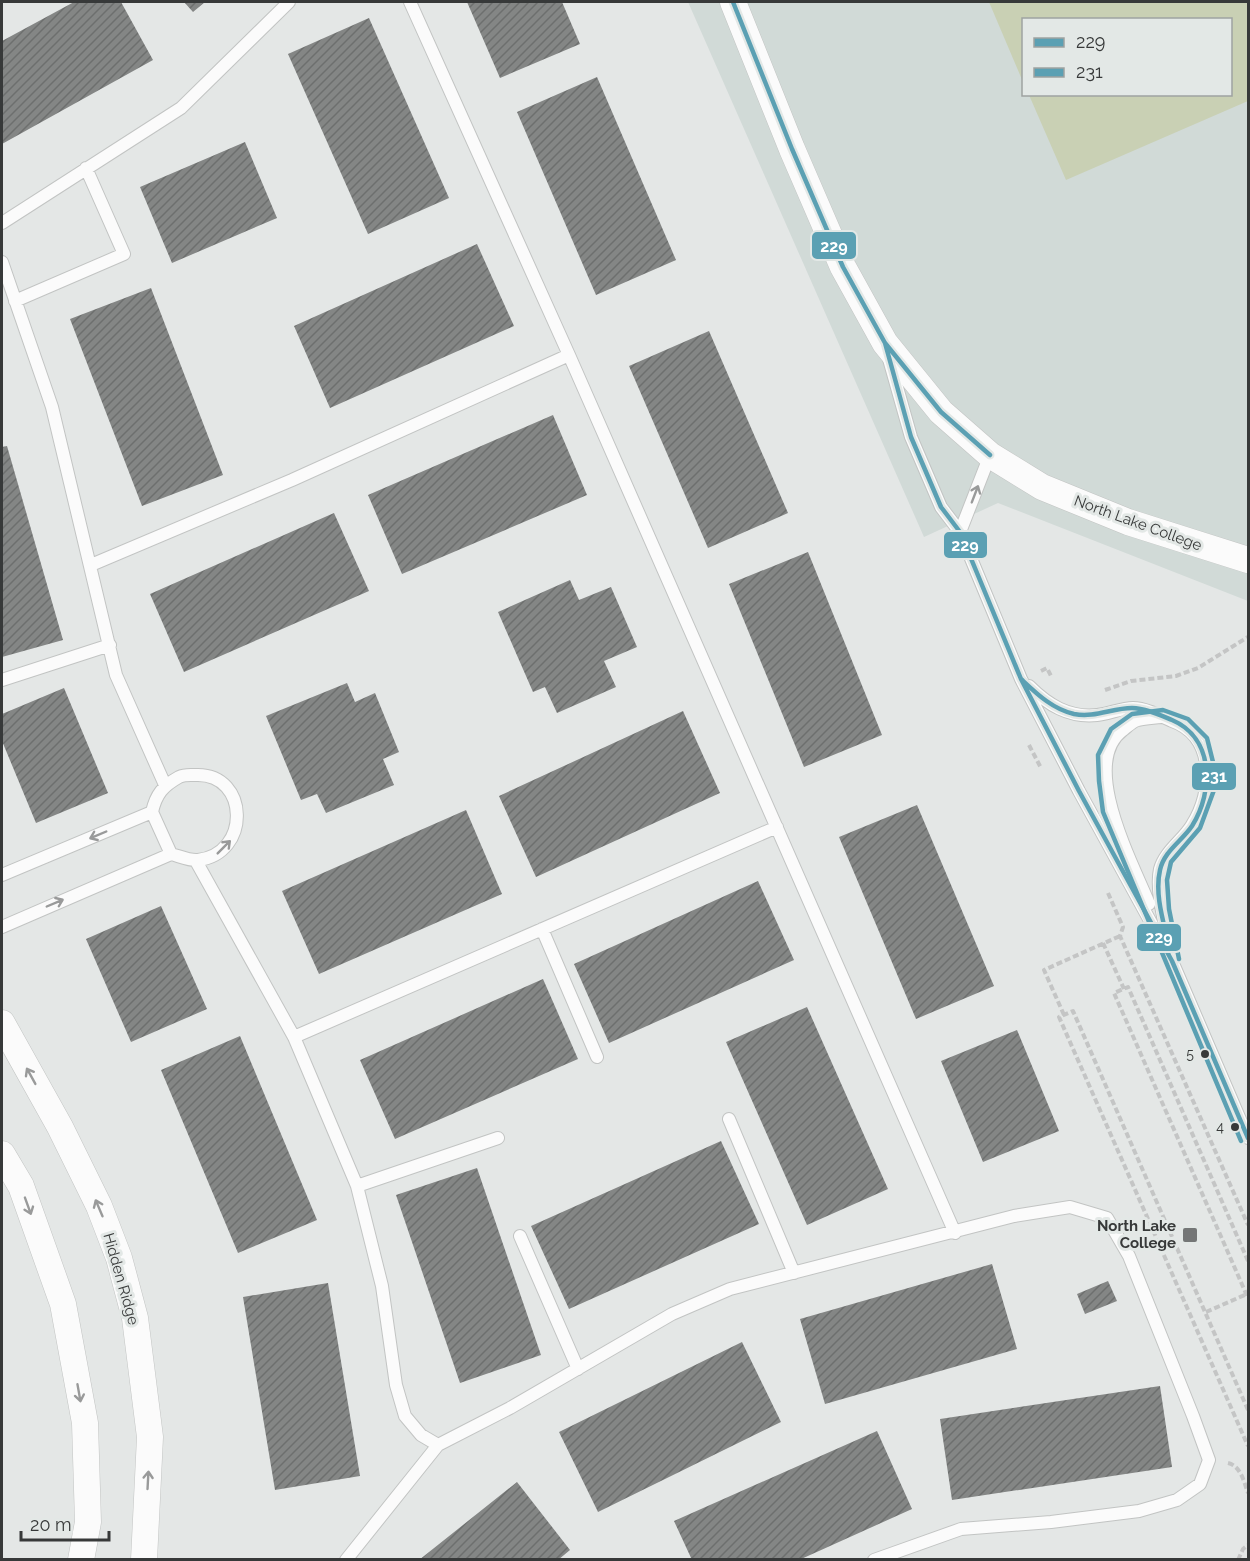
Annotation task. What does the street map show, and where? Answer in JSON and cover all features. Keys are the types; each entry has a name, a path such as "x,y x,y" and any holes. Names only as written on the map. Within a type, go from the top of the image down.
{"street":[{"name":"North Lake College","path":"733,2 792,149 843,267 885,343 941,412 990,455 1042,487 1128,522 1248,560"},
{"name":"Hidden Ridge","path":"2,1023 60,1127 99,1206 118,1258 135,1318 150,1437 144,1560"},
{"path":"2,1154 21,1186 63,1304 85,1423 87,1522 81,1560"}],"lane":[{"path":"2,223 181,108 289,2"},
{"path":"410,2 569,355 955,1233"},
{"path":"15,301 124,254 86,168"},
{"path":"2,262 51,407 116,675 165,785"},
{"path":"885,343 911,437 941,507 960,532 1021,679 1172,961"},
{"path":"91,565 292,480 569,355"},
{"path":"960,532 990,455"},
{"path":"2,680 110,645"},
{"path":"1021,679 1056,709 1074,715 1096,715 1134,708 1184,725 1201,743 1207,767 1207,788 1193,825 1166,858 1161,867 1159,880 1172,961"},
{"path":"1161,717 1136,720 1117,734 1105,757 1110,810 1248,1138"},
{"path":"2,927 171,854 196,861 216,855 231,841 238,821 236,801 223,784 204,775 184,775 165,785 159,792 152,812 171,854"},
{"path":"2,875 152,812"},
{"path":"294,1037 777,827"},
{"path":"196,861 294,1037 357,1186 382,1286 396,1384 405,1416 421,1435 438,1445"},
{"path":"542,929 597,1057"},
{"path":"729,1119 794,1273"},
{"path":"357,1186 498,1138"},
{"path":"346,1560 438,1445 510,1408 672,1314 730,1289 1014,1216 1070,1207 1107,1218 1129,1256 1209,1460 1200,1484 1177,1500 1139,1511 1051,1522 961,1529 874,1560"},
{"path":"520,1236 578,1369"}],"path":[{"path":"1096,694 1131,681 1176,676 1198,668 1248,637"},
{"path":"1037,672 1047,668 1056,684"},
{"path":"1026,739 1041,769"},
{"path":"1106,887 1123,927 1120,936 1248,1225"},
{"path":"1064,1015 1044,970 1120,936"},
{"path":"1103,943 1124,989"},
{"path":"1206,1312 1248,1296 1114,993 1128,987 1248,1261"},
{"path":"1248,1410 1073,1011 1059,1017 1248,1446"},
{"path":"1209,1460 1233,1464 1248,1493"},
{"path":"1238,1560 1243,1549 1248,1545"}],"shaded area":[{"path":"688,2 1248,2 1248,601 998,503 924,537"}],"green space":[{"path":"989,2 1248,2 1248,101 1066,180 1029,96 1232,96 1232,18 1022,18 1022,80"}],"building":[{"path":"74,2 121,2 153,60 2,144 2,41"},
{"path":"184,2 205,2 193,12"},
{"path":"467,2 562,2 580,44 500,78"},
{"path":"369,18 449,198 368,234 288,54"},
{"path":"597,77 676,260 596,295 517,112"},
{"path":"245,142 277,218 172,263 140,187"},
{"path":"477,244 514,326 330,408 294,326"},
{"path":"151,288 223,475 142,506 70,319"},
{"path":"709,331 788,513 708,548 629,366"},
{"path":"553,415 587,495 402,574 368,495"},
{"path":"7,446 63,640 2,657 2,447"},
{"path":"334,513 369,591 184,672 150,594"},
{"path":"808,552 882,735 804,767 729,584"},
{"path":"570,580 579,600 611,587 637,647 604,661 616,687 557,713 545,687 533,692 498,612"},
{"path":"347,683 355,702 375,693 399,752 383,759 394,785 326,813 317,794 301,800 266,716"},
{"path":"64,688 108,793 36,823 2,741 2,714"},
{"path":"683,711 720,793 536,877 499,796"},
{"path":"917,805 994,986 916,1019 839,837"},
{"path":"466,810 502,894 319,974 282,891"},
{"path":"758,881 794,960 609,1043 574,964"},
{"path":"161,906 207,1009 131,1042 86,939"},
{"path":"543,979 578,1059 395,1139 360,1060"},
{"path":"807,1007 888,1189 807,1225 726,1042"},
{"path":"1017,1030 1059,1131 983,1162 941,1061"},
{"path":"240,1036 317,1220 238,1253 161,1070"},
{"path":"721,1141 759,1224 569,1309 531,1226"},
{"path":"477,1168 541,1355 460,1383 396,1195"},
{"path":"992,1264 1017,1349 825,1404 800,1319"},
{"path":"1108,1281 1117,1301 1085,1314 1077,1294"},
{"path":"328,1283 360,1476 275,1490 243,1297"},
{"path":"742,1342 781,1422 598,1512 559,1432"},
{"path":"1160,1386 1172,1467 952,1500 940,1419"},
{"path":"877,1431 912,1509 799,1560 692,1560 674,1521"},
{"path":"517,1482 570,1550 558,1560 419,1560"}],"transit line":[{"name":"229","path":"733,2 792,149 843,267 885,343 941,412 990,455"},
{"name":"229","path":"885,343 911,437 941,507 960,532 1021,679 1172,961 1248,1138"},
{"name":"229","path":"1021,679 1045,700 1066,712 1089,715 1125,708 1142,709 1172,720 1186,728 1196,739 1203,752 1206,767 1204,797 1192,826 1165,857 1160,870 1158,890 1170,951"},
{"name":"231","path":"1179,959 1169,909 1167,880 1171,862 1200,828 1214,790 1214,766 1207,738 1188,719 1163,710 1132,714 1111,729 1098,755 1103,812 1241,1141"}],"place":[{"name":"5","path":"1205,1054"},
{"name":"4","path":"1235,1127"},
{"name":"North Lake College","path":"1190,1235"}]}
